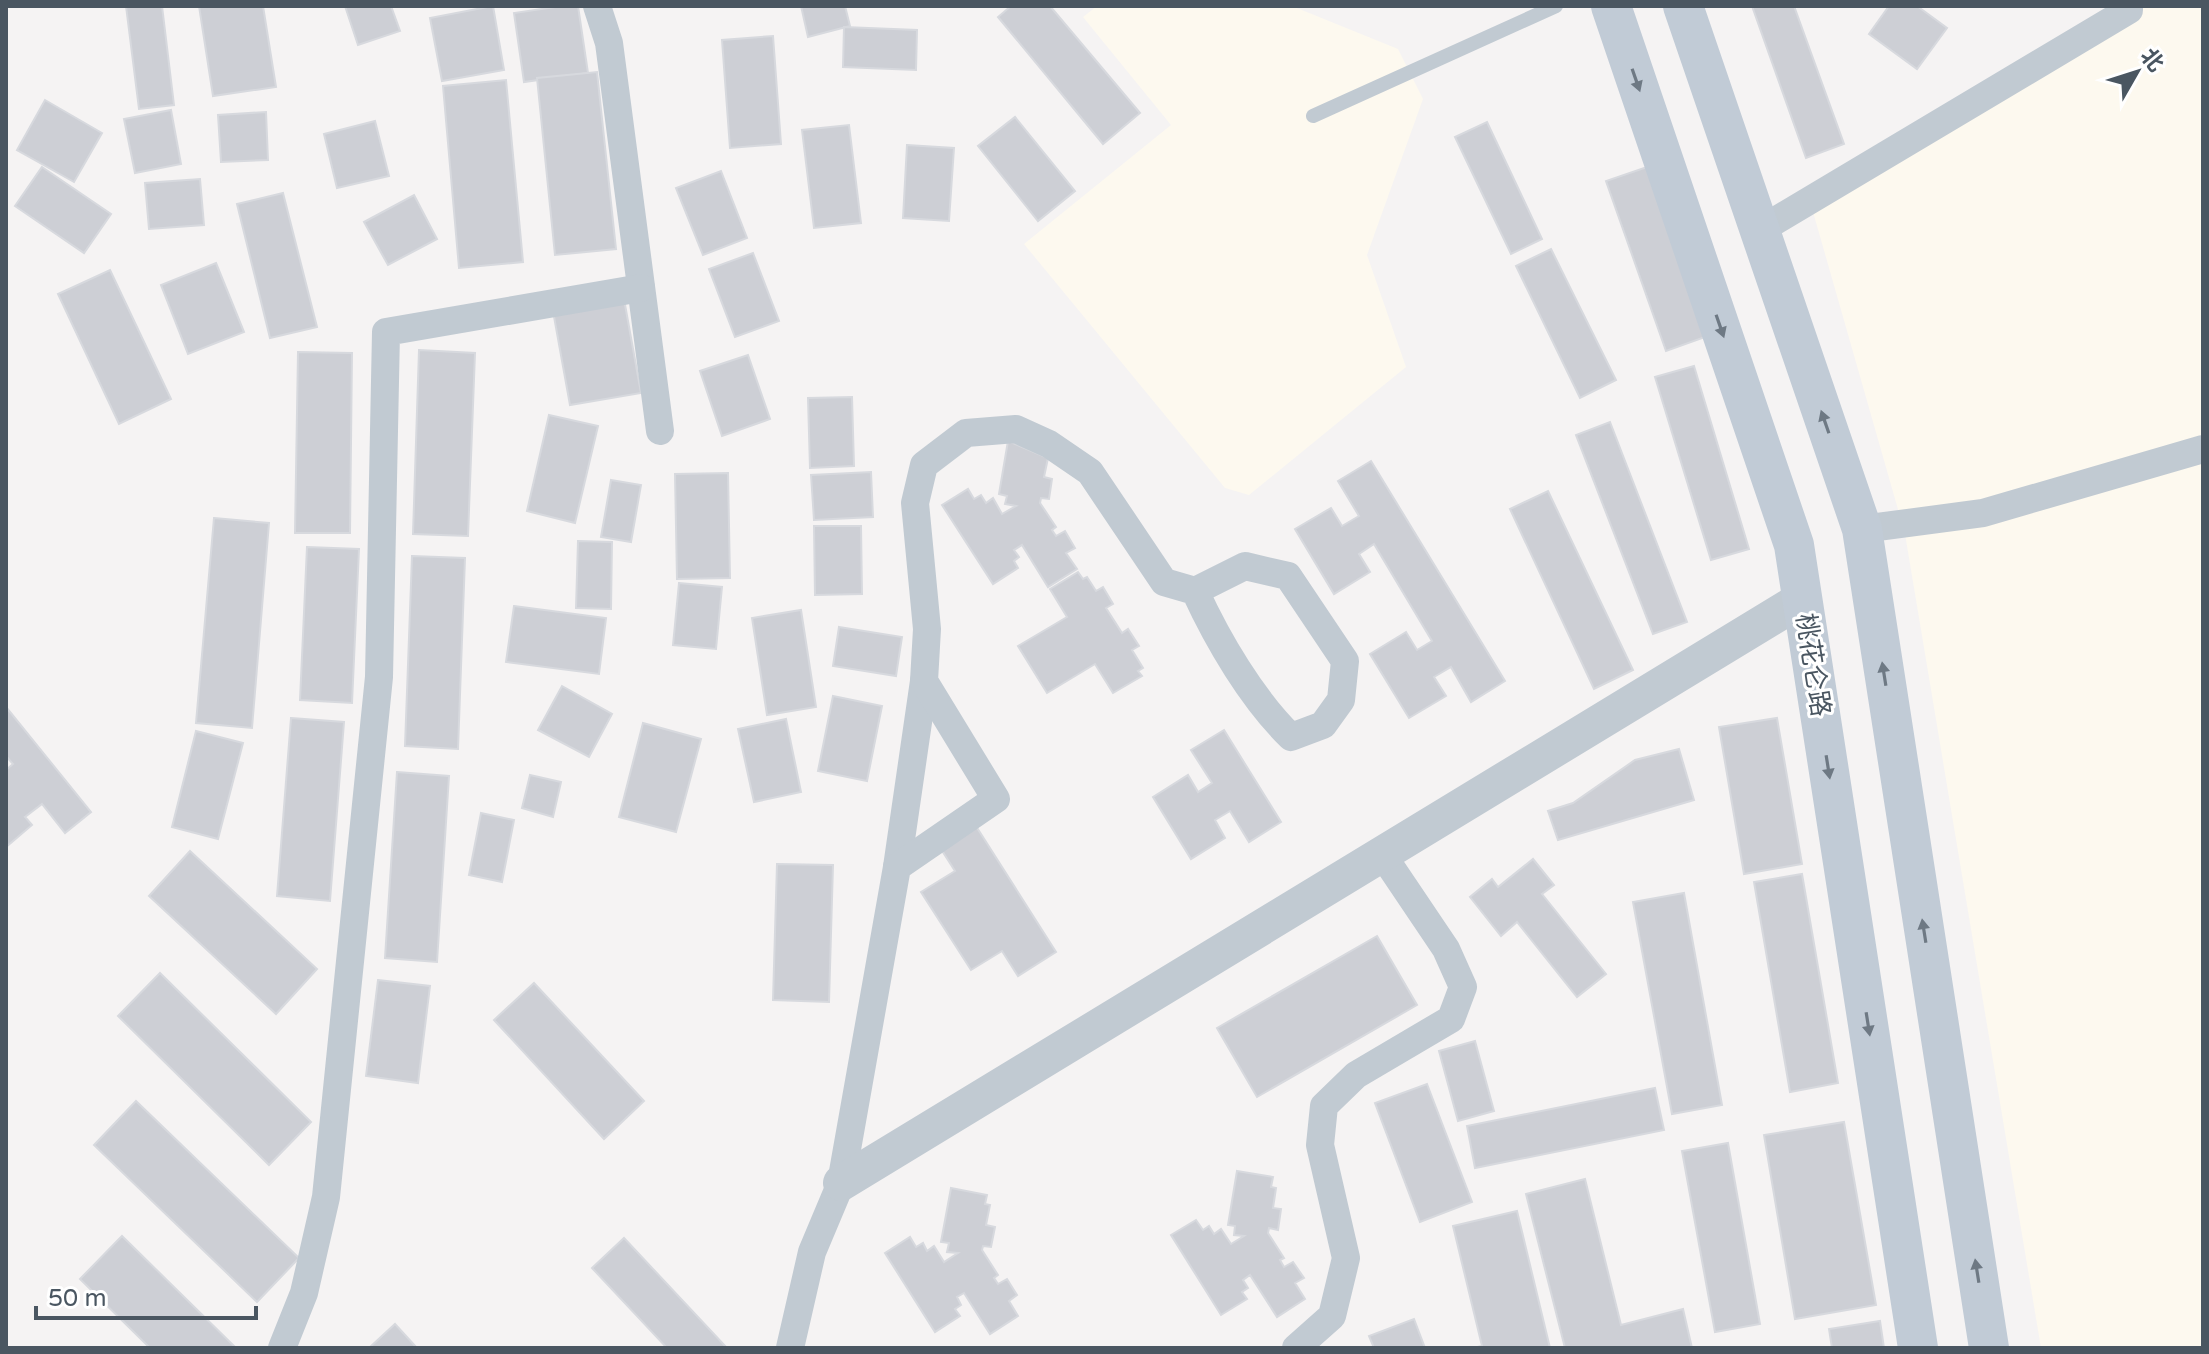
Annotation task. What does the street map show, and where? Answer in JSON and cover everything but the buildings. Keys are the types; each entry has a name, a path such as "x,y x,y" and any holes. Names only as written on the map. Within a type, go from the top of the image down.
{"main road":[{"name":"桃花仑路","path":"1611,6 1794,545 1918,1348"},
{"path":"1683,6 1862,529 1989,1348"}],"street":[{"path":"597,6 609,43 660,431"},
{"path":"1760,230 2129,10 2129,6"},
{"path":"282,1348 304,1293 326,1197 339,1070 379,677 386,332 641,288"},
{"path":"790,1348 812,1252 841,1183 897,867 924,681 927,629 915,503 924,465 966,433 1016,429 1049,444 1090,472 1164,582 1195,591 1245,566 1288,576 1345,661 1341,700 1323,725 1291,737 1269,716 1208,619 1195,591"},
{"path":"1862,529 1983,513 2203,449"},
{"path":"841,1183 1802,599"},
{"path":"897,867 996,799 924,681"},
{"path":"1296,1348 1332,1316 1346,1258 1320,1145 1324,1106 1356,1075 1451,1019 1463,987 1446,949 1382,854"}],"lane":[{"path":"1313,116 1556,6"}],"shaded area":[{"path":"1097,6 1292,6 1398,49 1423,99 1367,255 1406,367 1249,495 1225,488 1024,244 1171,125 1083,17"},
{"path":"2140,6 2203,6 2203,1348 2041,1348 1905,534 1813,212"}]}
